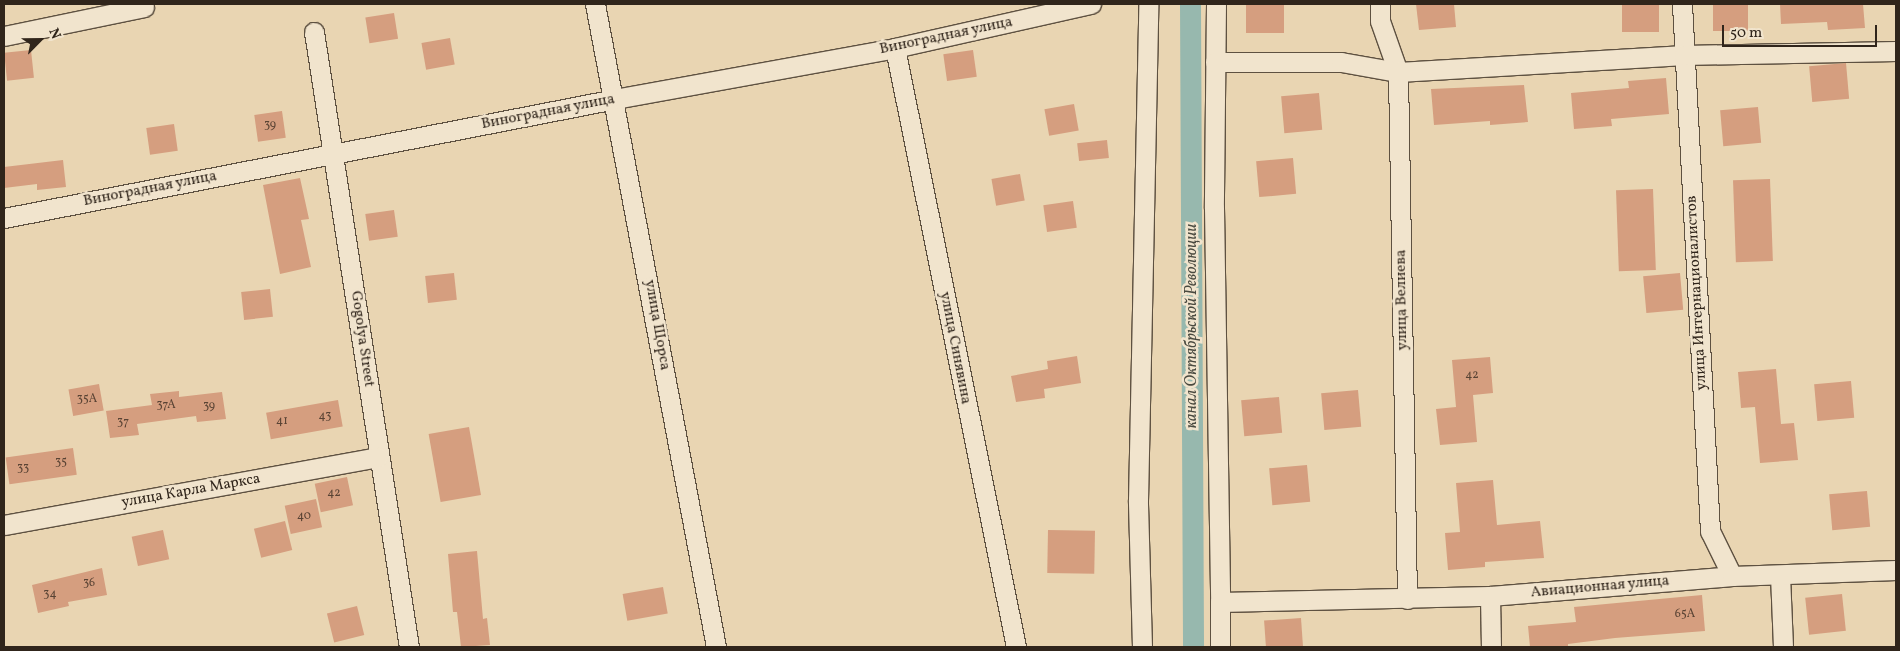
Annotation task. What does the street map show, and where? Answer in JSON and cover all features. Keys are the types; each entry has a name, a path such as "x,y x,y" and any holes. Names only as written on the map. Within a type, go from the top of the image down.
{"street":[{"name":"улица Щорса","path":"595,4 615,99 716,647"},
{"name":"Виноградная улица","path":"4,218 615,99 895,48 1091,4"},
{"path":"1142,647 1138,500 1148,4"},
{"path":"1216,4 1220,647"},
{"name":"улица Велиева","path":"1380,4 1380,21 1398,72 1407,599"},
{"name":"улица Интернационалистов","path":"1682,4 1710,531 1732,576"},
{"path":"4,36 144,6"},
{"name":"Gogolya Street","path":"314,32 335,153 378,457 409,647"},
{"name":"улица Синявина","path":"895,48 1016,647"},
{"path":"1215,62 1341,62 1398,72 1684,55 1896,51"},
{"name":"улица Карла Маркса","path":"4,525 378,457"},
{"name":"Авиационная улица","path":"1220,602 1490,596 1732,576 1896,570"},
{"path":"1780,575 1783,647"},
{"path":"1490,596 1492,647"}],"building":[{"path":"1246,4 1284,4 1284,33 1246,33"},
{"path":"1416,4 1454,4 1456,27 1419,30"},
{"path":"1622,4 1659,4 1659,32 1622,32"},
{"path":"1713,4 1748,4 1748,31 1713,31"},
{"path":"1780,4 1863,4 1865,28 1828,30 1827,22 1781,24"},
{"path":"394,13 398,39 369,43 365,18"},
{"path":"450,38 455,65 426,70 421,43"},
{"path":"31,50 34,78 7,81 4,53"},
{"path":"973,50 977,77 947,81 943,54"},
{"path":"1846,63 1849,99 1812,102 1809,66"},
{"path":"1666,78 1669,114 1611,119 1612,126 1574,129 1571,93 1629,88 1628,81"},
{"path":"1524,85 1528,122 1490,125 1490,121 1434,125 1431,89"},
{"path":"1319,93 1322,130 1284,133 1281,96"},
{"path":"1074,104 1079,131 1049,136 1044,109"},
{"path":"1758,107 1761,143 1723,146 1720,110"},
{"path":"282,111 286,138 258,142 254,115"},
{"path":"174,124 178,151 150,155 146,128"},
{"path":"1107,140 1109,158 1079,161 1077,143"},
{"path":"1293,158 1296,194 1259,197 1256,161"},
{"path":"63,160 66,187 37,190 37,184 4,188 4,167"},
{"path":"1020,174 1025,201 996,206 991,179"},
{"path":"300,178 309,219 301,220 311,267 280,274 263,185"},
{"path":"1770,179 1773,261 1736,262 1733,180"},
{"path":"1653,189 1656,270 1619,271 1616,190"},
{"path":"1073,201 1077,228 1047,232 1043,205"},
{"path":"394,210 398,237 369,241 365,214"},
{"path":"454,273 457,300 428,303 425,276"},
{"path":"1680,273 1683,310 1646,313 1643,276"},
{"path":"270,289 273,317 244,320 241,292"},
{"path":"1077,356 1081,383 1044,389 1045,398 1016,402 1011,376 1048,369 1047,361"},
{"path":"1490,357 1493,393 1473,395 1477,442 1440,445 1436,409 1456,407 1452,360"},
{"path":"1776,369 1781,424 1794,423 1798,460 1760,463 1755,407 1741,408 1738,372"},
{"path":"1851,381 1854,418 1817,421 1814,384"},
{"path":"99,384 104,411 73,416 68,389"},
{"path":"1358,390 1361,427 1324,430 1321,393"},
{"path":"179,391 179,397 222,392 226,419 197,422 196,416 137,424 139,435 110,438 106,411 152,405 150,394"},
{"path":"1279,397 1282,433 1244,436 1241,400"},
{"path":"338,400 343,427 271,439 266,413"},
{"path":"469,427 481,495 441,502 429,434"},
{"path":"73,448 77,475 9,484 6,457"},
{"path":"1307,465 1310,502 1272,505 1269,468"},
{"path":"347,477 353,505 321,512 315,484"},
{"path":"1493,480 1497,525 1540,521 1544,558 1485,562 1485,567 1448,570 1445,533 1460,532 1456,483"},
{"path":"1867,491 1870,527 1832,530 1829,494"},
{"path":"316,499 322,527 291,534 285,506"},
{"path":"285,521 292,550 261,558 254,529"},
{"path":"163,530 169,559 138,566 132,537"},
{"path":"1048,530 1095,531 1094,574 1047,573"},
{"path":"477,551 483,619 487,618 490,645 461,647 457,612 453,612 448,554"},
{"path":"102,568 107,595 68,602 69,606 38,613 32,585"},
{"path":"663,587 668,614 627,621 623,594"},
{"path":"1842,594 1846,631 1809,635 1805,598"},
{"path":"1702,595 1705,631 1615,638 1568,644 1568,647 1530,647 1528,626 1576,622 1574,607"},
{"path":"357,606 364,635 334,643 327,613"},
{"path":"1301,618 1303,647 1266,647 1264,621"}],"waterway":[{"name":"канал Октябрьской Революции","path":"1190,4 1193,647"}]}
